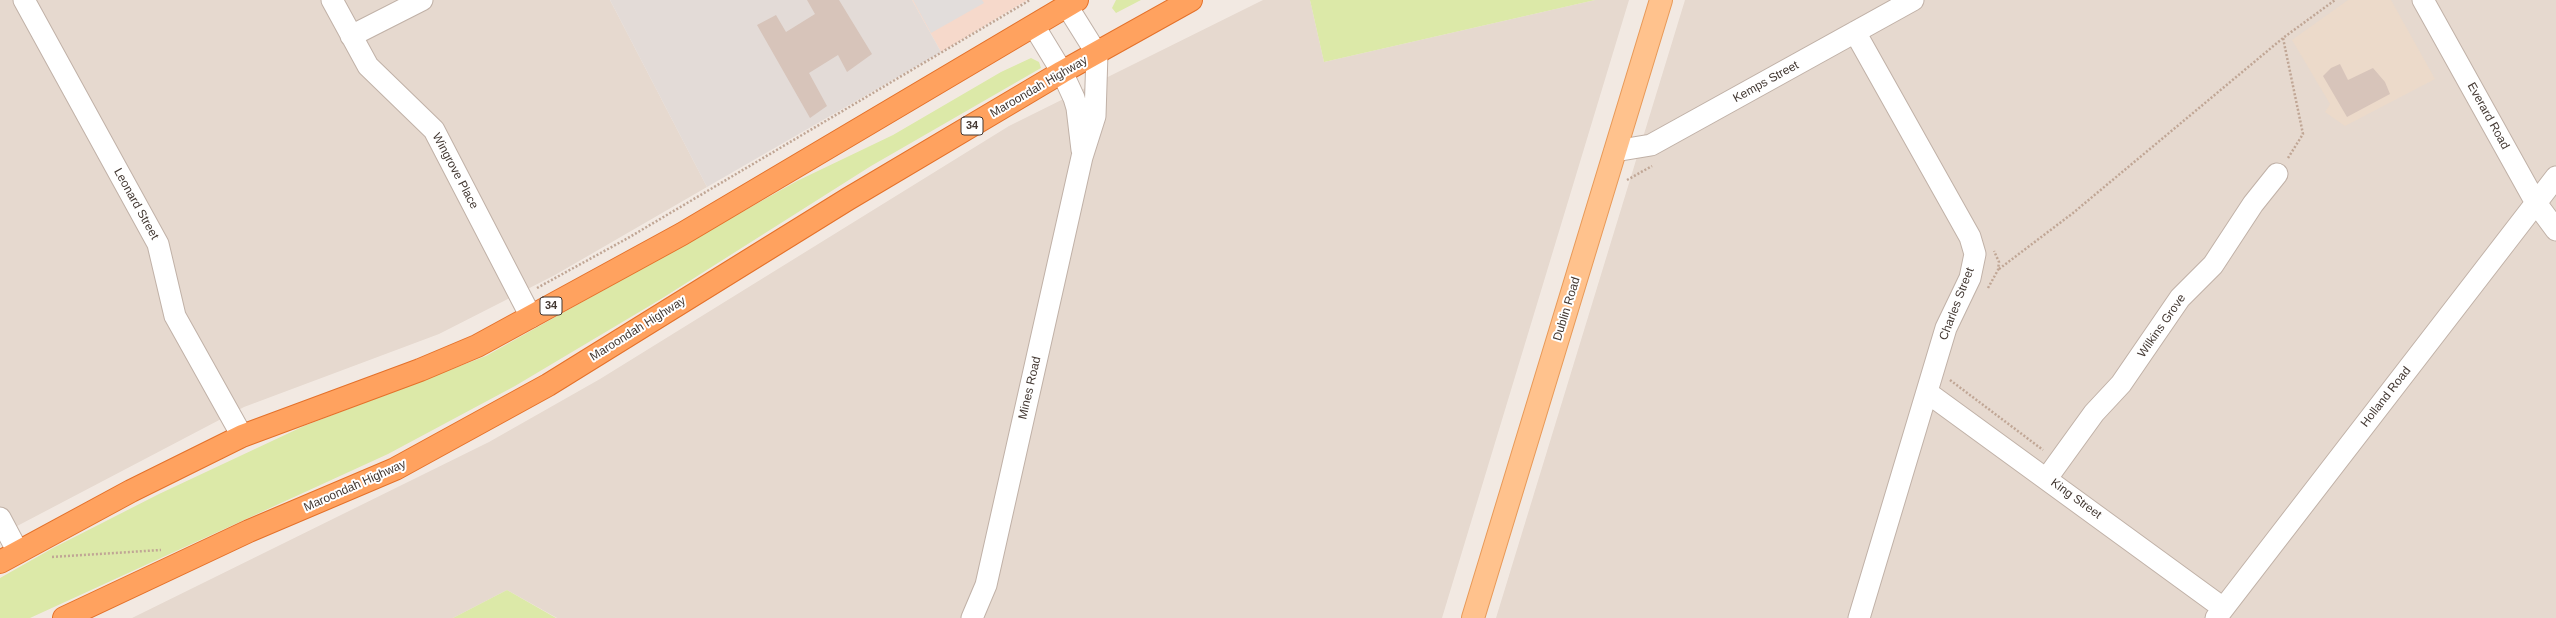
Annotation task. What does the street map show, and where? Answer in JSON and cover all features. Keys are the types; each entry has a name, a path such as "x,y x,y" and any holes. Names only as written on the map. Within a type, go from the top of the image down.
{"highway":[{"name":"Maroondah Highway","path":"64,618 249,531 395,469 527,396 855,195 1062,72 1097,54 1191,0"},
{"name":"34","path":"17,553 131,491 242,436 420,370 477,346 682,234 1072,3"}],"main road":[{"name":"Dublin Road","path":"1473,618 1661,0"}],"street":[{"name":"Leonard Street","path":"24,0 158,244 175,316 242,436"},
{"name":"Wingrove Place","path":"332,0 368,66 434,130 531,317"},
{"path":"351,36 422,0"},
{"name":"Kemps Street","path":"1615,151 1651,145 1914,0"},
{"name":"Everard Road","path":"2423,0 2536,203 2556,230"},
{"path":"1072,3 1097,54"},
{"name":"Mines Road","path":"1034,26 1062,72 1077,108 1082,157"},
{"name":"Charles Street","path":"1855,32 1970,237 1976,254 1970,278 1946,328 1928,393 1859,618"},
{"name":"Mines Road","path":"972,618 986,585 1082,157 1095,116 1097,54"},
{"name":"Wilkins Grove","path":"2053,470 2094,413 2121,384 2180,298 2213,264 2253,204 2277,174"},
{"name":"Holland Road","path":"2220,613 2556,177"},
{"name":"King Street","path":"1928,393 2053,470 2220,613"},
{"path":"0,518 17,553"}],"path":[{"path":"537,288 628,238 1030,0"},
{"path":"1998,270 2073,213 2283,38 2335,0"},
{"path":"2277,174 2304,134 2283,38"},
{"path":"1627,180 1655,164"},
{"path":"1984,293 1992,283 1998,270 1999,262 1992,247"},
{"path":"1948,378 2053,470"},
{"path":"17,553 42,562 50,557 175,547 182,563"}],"shaded area":[{"path":"0,0 610,0 707,187 555,275 439,334 244,407 0,535"},
{"path":"610,0 912,0 941,52 707,187"},
{"path":"912,0 1027,0 941,52"},
{"path":"913,0 982,0 984,3 931,33"},
{"path":"1263,0 1310,0 1324,62 1595,0 1629,0 1442,618 557,618 507,590 453,618 132,618 489,442 600,379 1009,126"},
{"path":"1685,0 2556,0 2556,618 1496,618"},
{"path":"2348,0 2391,0 2435,79 2345,126 2325,112 2330,104 2292,40"}],"green space":[{"path":"1116,0 1141,0 1116,13 1112,8"},
{"path":"1310,0 1595,0 1324,62"},
{"path":"1031,58 1039,62 1041,68 871,166 661,299 515,386 388,454 30,618 0,618 0,578 53,548 159,494 304,426 486,356 797,181 893,135 1001,72"},
{"path":"507,590 556,618 453,618"}],"building":[{"path":"807,0 839,0 872,54 847,72 838,55 809,73 827,106 810,118 757,25 776,15 786,32 815,14"},
{"path":"2340,64 2348,80 2373,68 2385,82 2390,94 2347,117 2323,76 2331,68"}]}
